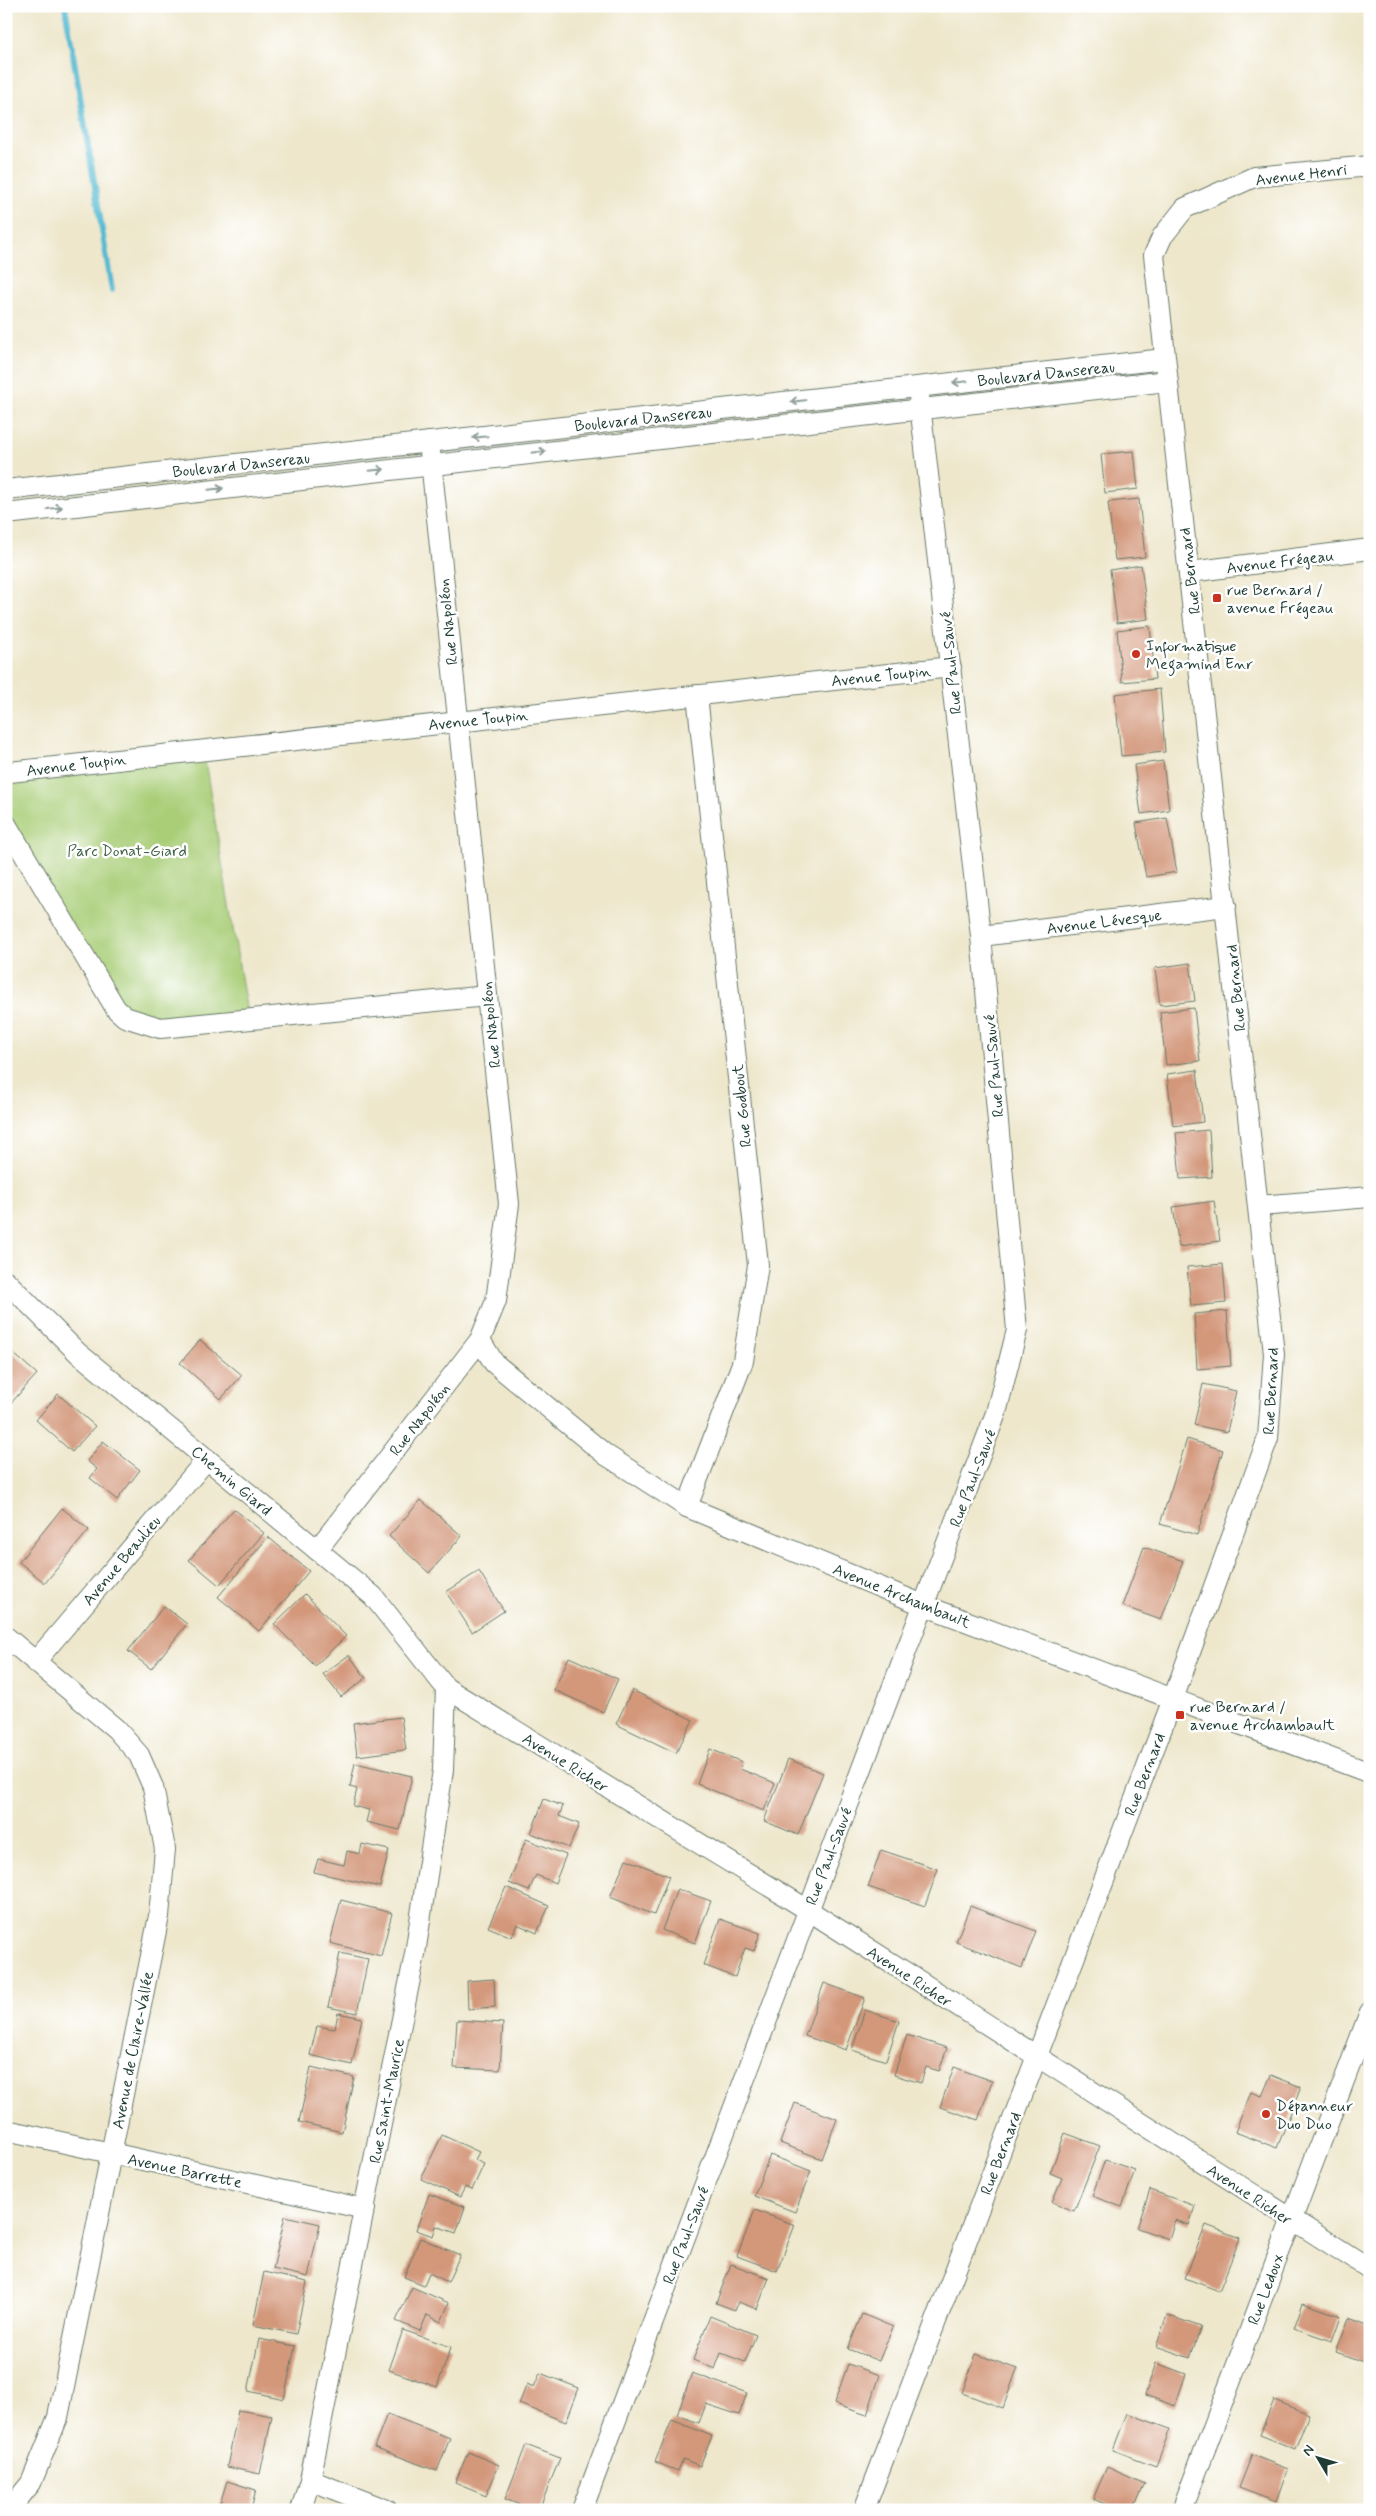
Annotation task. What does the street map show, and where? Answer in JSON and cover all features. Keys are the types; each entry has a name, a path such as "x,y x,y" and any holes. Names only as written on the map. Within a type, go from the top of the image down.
{"street":[{"name":"Avenue Henri","path":"1162,237 1185,208 1254,178 1370,166"},
{"name":"Rue Bernard","path":"864,2510 1173,1699 1268,1438 1274,1354 1190,572 1164,359 1154,255 1162,237"},
{"name":"Boulevard Dansereau","path":"6,490 1164,359"},
{"name":"Boulevard Dansereau","path":"6,514 1167,381"},
{"name":"Rue Paul-Sauvé","path":"582,2510 996,1414 1017,1330 981,936 918,387"},
{"path":"622,421 623,443"},
{"name":"Rue Napoléon","path":"317,1550 480,1340 496,1302 509,1204 429,442"},
{"path":"122,477 126,499"},
{"name":"Avenue Frégeau","path":"1190,572 1370,549"},
{"name":"Avenue Toupin","path":"6,774 68,765 951,668"},
{"name":"Rue Godbout","path":"687,1507 743,1361 758,1265 697,695"},
{"path":"6,824 116,1009 125,1017 160,1028 487,996"},
{"name":"Avenue Lévesque","path":"981,936 1226,906"},
{"path":"1259,1206 1370,1197"},
{"name":"Chemin Giard","path":"6,1281 78,1353 373,1596 446,1688"},
{"name":"Avenue Archambault","path":"480,1340 494,1363 606,1456 687,1507 923,1605 1370,1772"},
{"name":"Avenue Beaulieu","path":"35,1662 207,1459"},
{"name":"Avenue de Claire-Vallée","path":"6,1637 116,1729 139,1755 153,1787 165,1849 158,1916 58,2417 31,2483 9,2510"},
{"name":"Avenue Richer","path":"446,1688 808,1910 1036,2058 1370,2269"},
{"name":"Rue Saint-Maurice","path":"301,2510 310,2480 415,1954 443,1770 446,1688"},
{"name":"Rue Ledoux","path":"1182,2510 1370,2012"},
{"name":"Avenue Barrette","path":"6,2130 365,2209"},
{"path":"310,2480 387,2510"}],"green space":[{"name":"Parc Donat-Giard","path":"203,749 248,1019 160,1028 125,1017 6,824 6,774"}],"building":[{"path":"1134,451 1138,489 1105,493 1101,454"},
{"path":"1139,499 1145,557 1115,560 1108,502"},
{"path":"1141,565 1148,619 1117,623 1110,570"},
{"name":"Informatique Megamind Enr","path":"1150,626 1155,679 1122,682 1117,630"},
{"path":"1160,689 1165,752 1121,756 1115,694"},
{"path":"1163,761 1169,810 1141,814 1134,765"},
{"path":"1167,818 1177,872 1146,877 1136,823"},
{"path":"1190,963 1195,1001 1160,1005 1155,968"},
{"path":"1194,1008 1200,1061 1166,1065 1160,1012"},
{"path":"1197,1070 1203,1122 1173,1126 1167,1074"},
{"path":"1209,1130 1212,1177 1180,1179 1176,1133"},
{"path":"1214,1201 1220,1241 1179,1247 1173,1207"},
{"path":"1223,1264 1226,1303 1191,1306 1187,1267"},
{"path":"1227,1311 1231,1366 1197,1369 1194,1314"},
{"path":"200,1340 242,1375 221,1399 180,1363"},
{"path":"6,1347 37,1374 11,1403 6,1399"},
{"path":"1203,1384 1236,1391 1227,1432 1194,1425"},
{"path":"58,1394 95,1426 72,1452 36,1420"},
{"path":"1187,1439 1223,1450 1197,1535 1160,1524"},
{"path":"103,1441 140,1470 117,1500 90,1478 97,1469 87,1461"},
{"path":"421,1500 462,1536 429,1573 389,1536"},
{"path":"62,1508 89,1530 45,1583 19,1562"},
{"path":"234,1509 264,1533 219,1585 189,1560"},
{"path":"268,1537 309,1571 259,1631 218,1597"},
{"path":"1144,1547 1183,1561 1161,1620 1122,1606"},
{"path":"479,1571 504,1611 472,1632 446,1592"},
{"path":"305,1594 346,1636 315,1666 274,1624"},
{"path":"164,1606 187,1624 151,1669 128,1651"},
{"path":"349,1655 366,1678 341,1697 323,1674"},
{"path":"569,1657 618,1679 603,1712 554,1690"},
{"path":"632,1690 693,1720 676,1753 616,1724"},
{"path":"401,1717 406,1750 357,1756 353,1723"},
{"path":"710,1749 742,1762 740,1769 775,1783 764,1811 697,1784"},
{"path":"788,1759 823,1773 798,1835 764,1821"},
{"path":"355,1763 412,1776 400,1830 366,1822 369,1810 353,1806 357,1789 350,1787"},
{"path":"544,1799 563,1806 559,1816 579,1824 569,1848 531,1833"},
{"path":"526,1839 566,1855 555,1883 536,1875 529,1891 509,1883"},
{"path":"362,1844 389,1850 380,1887 314,1872 318,1859 344,1865 347,1851 360,1854"},
{"path":"881,1850 938,1869 925,1906 868,1887"},
{"path":"626,1859 669,1876 654,1915 610,1897"},
{"path":"506,1887 549,1906 537,1933 517,1924 512,1937 488,1927"},
{"path":"677,1889 711,1901 695,1943 662,1930"},
{"path":"341,1900 392,1913 381,1956 330,1943"},
{"path":"970,1906 1036,1931 1022,1968 956,1942"},
{"path":"720,1919 760,1933 754,1951 745,1948 735,1977 703,1965"},
{"path":"340,1953 368,1959 357,2013 328,2007"},
{"path":"494,1979 495,2007 468,2009 467,1981"},
{"path":"824,1983 865,1998 846,2050 805,2036"},
{"path":"865,2010 899,2021 886,2061 852,2050"},
{"path":"338,2013 362,2018 352,2065 310,2055 317,2026 335,2029"},
{"path":"457,2020 503,2023 500,2070 454,2068"},
{"path":"907,2035 947,2048 939,2071 926,2067 921,2083 894,2075"},
{"path":"311,2067 354,2077 342,2132 299,2122"},
{"path":"954,2067 992,2081 978,2120 940,2107"},
{"name":"Dépanneur Duo Duo","path":"1271,2075 1301,2087 1277,2148 1235,2132 1251,2092 1262,2096"},
{"path":"795,2103 837,2119 822,2159 780,2143"},
{"path":"1065,2133 1100,2146 1074,2211 1052,2202 1062,2178 1050,2173"},
{"path":"442,2135 479,2152 475,2160 484,2164 472,2190 465,2187 460,2197 421,2179"},
{"path":"770,2155 811,2171 795,2212 754,2196"},
{"path":"1105,2160 1135,2170 1122,2207 1092,2196"},
{"path":"1150,2190 1195,2206 1189,2225 1175,2220 1169,2239 1137,2228"},
{"path":"429,2194 465,2207 456,2233 436,2226 433,2236 416,2230"},
{"path":"755,2210 795,2225 777,2271 737,2256"},
{"path":"285,2216 320,2224 308,2277 273,2269"},
{"path":"1206,2225 1240,2238 1219,2291 1185,2278"},
{"path":"420,2238 460,2255 448,2282 429,2273 424,2285 404,2277"},
{"path":"731,2264 769,2278 757,2309 738,2302 735,2310 716,2303"},
{"path":"264,2272 307,2282 296,2334 253,2325"},
{"path":"412,2287 449,2303 441,2322 427,2315 420,2331 396,2321"},
{"path":"1303,2303 1341,2316 1332,2341 1294,2328"},
{"path":"862,2314 893,2327 879,2361 848,2349"},
{"path":"1167,2315 1201,2327 1190,2358 1156,2346"},
{"path":"710,2316 756,2335 745,2362 721,2353 715,2369 693,2360"},
{"path":"1349,2318 1370,2326 1370,2354 1366,2363 1336,2352"},
{"path":"403,2330 451,2347 437,2387 389,2370"},
{"path":"259,2339 295,2346 284,2399 248,2391"},
{"path":"976,2354 1017,2369 1003,2408 962,2393"},
{"path":"1156,2363 1186,2374 1175,2406 1145,2395"},
{"path":"848,2364 880,2375 867,2415 834,2404"},
{"path":"540,2373 579,2388 566,2422 519,2404 527,2384 534,2387"},
{"path":"692,2373 747,2393 739,2415 706,2404 699,2423 677,2415"},
{"path":"1274,2400 1309,2414 1295,2449 1260,2435"},
{"path":"238,2410 272,2416 260,2474 227,2467"},
{"path":"1127,2413 1170,2429 1156,2466 1113,2450"},
{"path":"387,2414 450,2438 437,2471 374,2447"},
{"path":"672,2420 712,2436 700,2466 683,2459 678,2471 655,2462"},
{"path":"526,2445 560,2458 539,2510 533,2510 505,2499"},
{"path":"468,2452 499,2465 486,2496 455,2483"},
{"path":"1252,2455 1288,2469 1276,2502 1239,2488"},
{"path":"1107,2467 1145,2484 1133,2510 1120,2510 1093,2499"},
{"path":"227,2481 256,2490 251,2510 218,2510"}],"waterway":[{"path":"65,6 112,290"}],"place":[{"name":"rue Bernard / avenue Frégeau","path":"1217,598"},
{"name":"Informatique Megamind Enr","path":"1136,654"},
{"name":"rue Bernard / avenue Archambault","path":"1180,1715"},
{"name":"Dépanneur Duo Duo","path":"1266,2114"}]}
